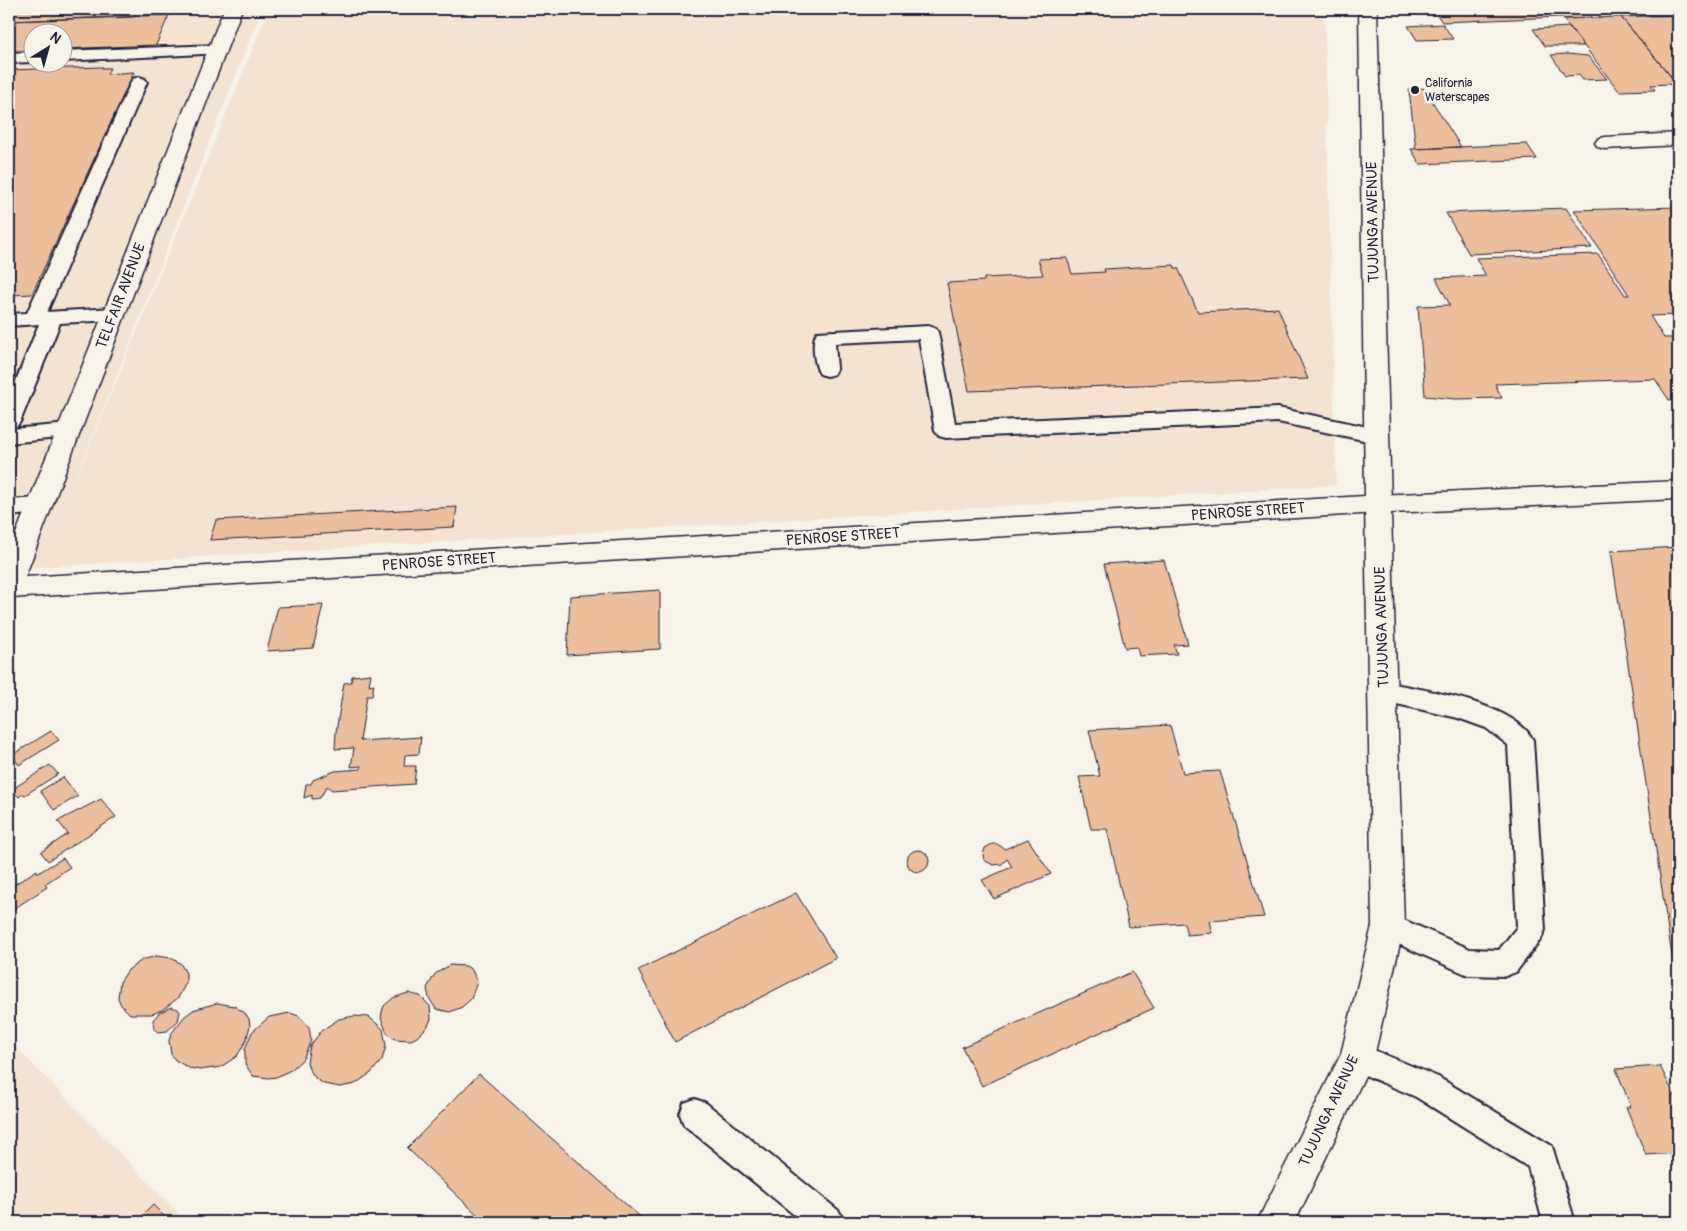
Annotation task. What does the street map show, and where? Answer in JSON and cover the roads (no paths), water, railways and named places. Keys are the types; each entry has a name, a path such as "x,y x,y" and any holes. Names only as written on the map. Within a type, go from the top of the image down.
{"street":[{"name":"TELFAIR AVENUE","path":"9,584 233,9"},
{"name":"TUJUNGA AVENUE","path":"1276,1222 1357,1057 1388,926 1368,9"},
{"path":"1605,143 1678,139"},
{"name":"PENROSE STREET","path":"9,588 1378,504 1678,490"}],"lane":[{"path":"72,56 217,50"},
{"path":"9,58 22,57"},
{"path":"9,422 43,318 139,82"},
{"path":"9,320 114,314"},
{"path":"827,369 824,336 928,332 946,431 1278,416 1377,436"},
{"path":"9,436 69,431"},
{"path":"9,508 40,506"},
{"path":"1384,692 1461,708 1495,721 1520,740 1531,930 1506,963 1468,962 1388,926"},
{"path":"1357,1057 1427,1087 1541,1157 1559,1222"},
{"path":"695,1114 828,1222"}],"place":[{"name":"California Waterscapes","path":"1415,90"}]}
